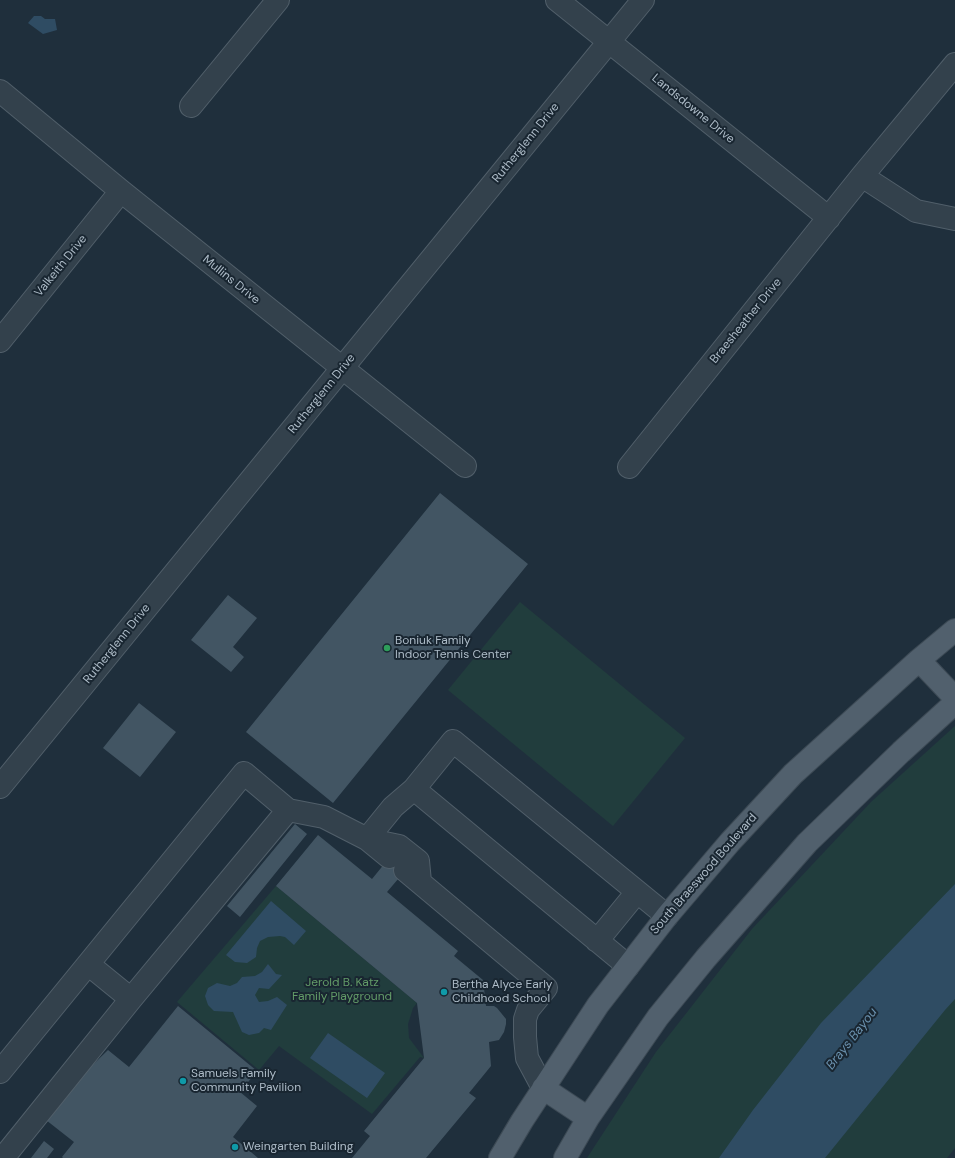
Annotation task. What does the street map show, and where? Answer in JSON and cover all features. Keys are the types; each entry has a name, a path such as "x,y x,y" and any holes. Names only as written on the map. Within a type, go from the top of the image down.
{"main road":[{"name":"South Braeswood Boulevard","path":"500,1158 543,1088 598,1005 667,916 730,842 793,774 919,660 955,630"},
{"path":"919,660 955,698"},
{"path":"565,1158 588,1118 658,1017 706,958 806,843 900,752 955,703"},
{"path":"543,1088 588,1118"}],"street":[{"path":"191,106 278,0"},
{"name":"Landsdowne Drive","path":"557,0 829,218"},
{"name":"Rutherglenn Drive","path":"0,787 643,0"},
{"name":"Braesheather Drive","path":"629,467 862,176 955,64"},
{"name":"Mullins Drive","path":"0,91 121,191 465,466"},
{"path":"862,176 916,211 955,219"},
{"name":"Valkeith Drive","path":"0,341 121,191"},
{"path":"367,839 393,807 414,789 453,741 667,916"},
{"path":"0,1072 244,773 288,810 324,817 367,839 546,988 528,1010 525,1037 527,1058 543,1088"},
{"path":"414,789 628,966"},
{"path":"3,1158 131,999 288,810"},
{"path":"367,839 399,846 418,861 405,870"},
{"path":"597,941 637,892"},
{"path":"88,964 131,999"}],"green space":[{"path":"520,602 685,738 613,826 448,690"},
{"path":"955,726 955,1148 947,1158 587,1158 656,1052 752,929 871,802"},
{"name":"Jerold B. Katz Family Playground","path":"276,886 417,1003 413,1008 408,1024 409,1038 424,1058 420,1057 372,1114 279,1046 259,1070 177,1002"}],"water":[{"path":"34,16 41,16 45,19 55,19 57,30 43,34 28,23"},
{"name":"Brays Bayou","path":"955,884 955,999 825,1158 719,1158 753,1110 821,1023"},
{"path":"271,901 306,931 294,945 285,937 268,937 260,941 257,948 256,957 247,963 235,962 226,955"},
{"path":"268,964 276,974 282,975 269,989 259,988 255,995 259,1002 268,1001 277,997 287,1005 271,1030 264,1028 259,1033 249,1035 242,1032 233,1012 214,1011 208,1005 205,996 208,988 217,983 230,986 237,983 242,977 255,976 262,972"},
{"path":"328,1033 385,1073 367,1098 310,1058"}],"building":[{"name":"Boniuk Family Indoor Tennis Center","path":"440,493 528,564 333,803 246,732"},
{"path":"228,595 257,618 233,647 244,657 231,672 191,640"},
{"path":"139,703 176,732 140,777 103,748"},
{"path":"295,824 307,834 240,917 227,906"},
{"name":"Bertha Alyce Early Childhood School","path":"318,835 372,879 394,852 410,865 387,892 458,951 454,956 483,980 486,1006 494,1006 506,1019 504,1032 499,1040 489,1042 491,1066 469,1093 476,1098 426,1158 352,1158 370,1136 364,1131 424,1058 417,1003 276,886"},
{"name":"Samuels Family Community Pavilion","path":"178,1006 257,1071 240,1092 257,1106 233,1137 258,1158 63,1158 62,1157 74,1142 46,1120 72,1085 108,1050 129,1067"},
{"path":"44,1141 54,1149 47,1158 31,1158"}],"place":[{"name":"Boniuk Family Indoor Tennis Center","path":"387,648"},
{"name":"Bertha Alyce Early Childhood School","path":"444,992"},
{"name":"Samuels Family Community Pavilion","path":"183,1081"},
{"name":"Weingarten Building","path":"235,1147"}]}
